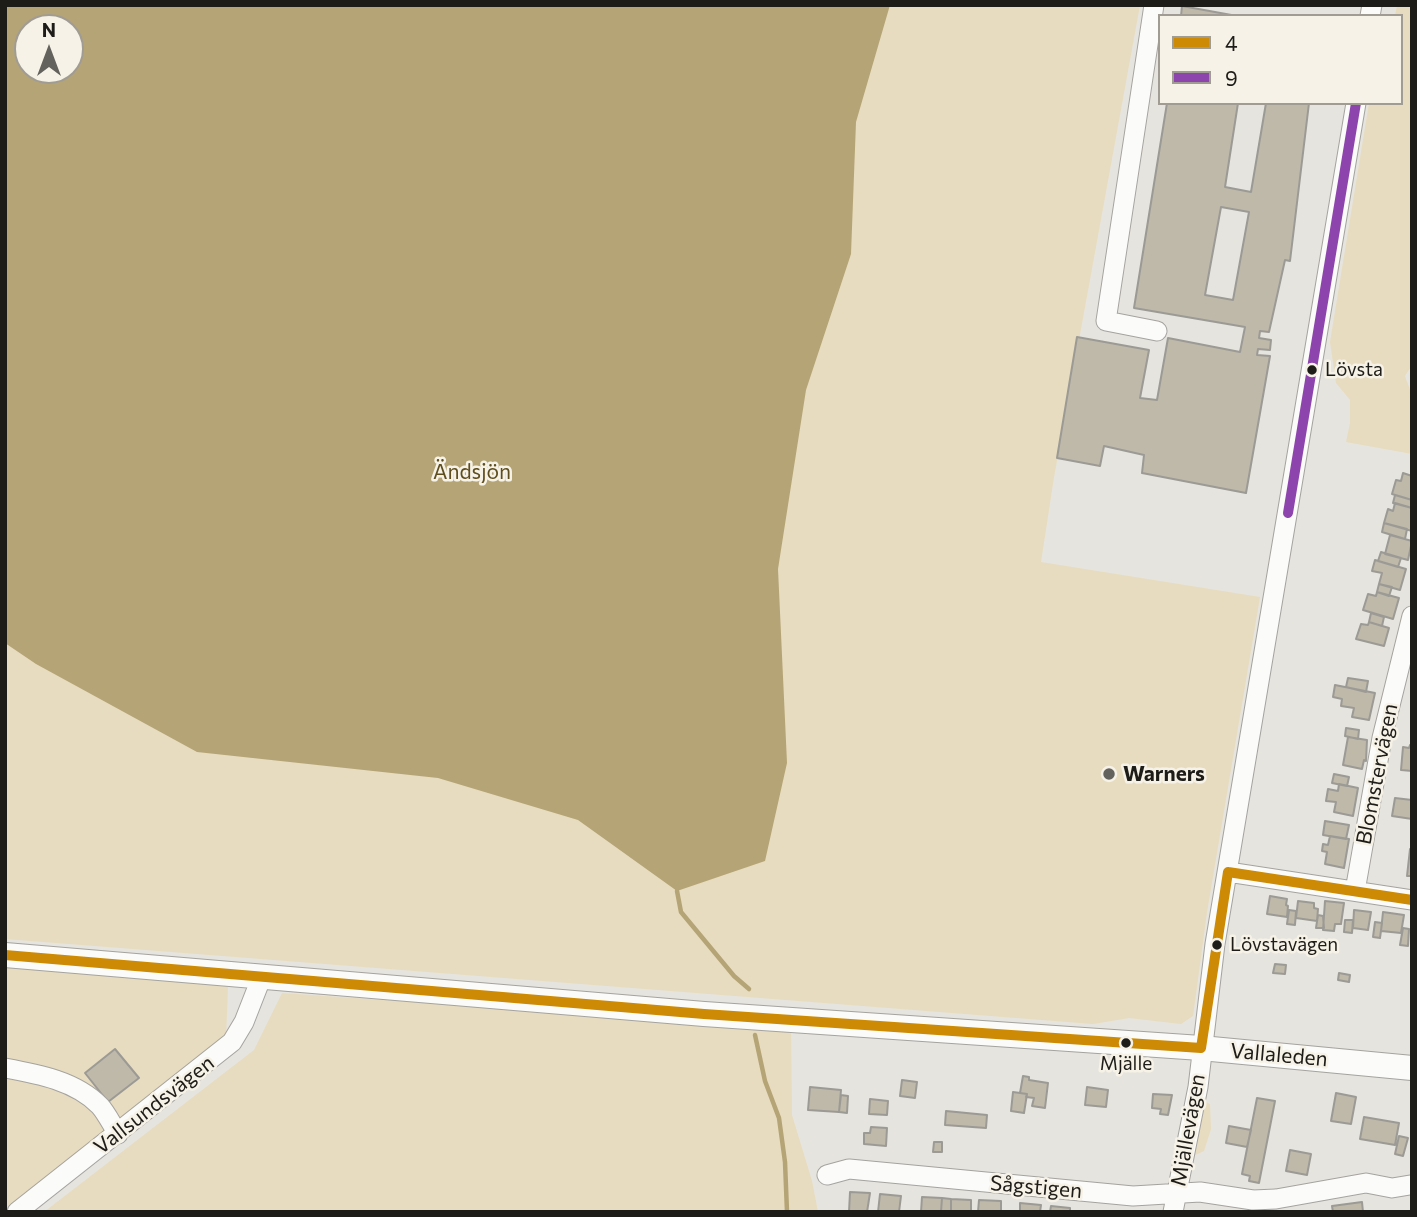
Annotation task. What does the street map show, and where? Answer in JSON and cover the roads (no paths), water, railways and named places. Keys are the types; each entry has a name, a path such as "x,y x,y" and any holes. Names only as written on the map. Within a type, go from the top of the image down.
{"main road":[{"name":"Vallaleden","path":"5,954 769,1018 1201,1048 1412,1068"}],"street":[{"path":"1154,5 1105,321 1157,331"},
{"path":"1201,1048 1356,105"},
{"name":"Blomstervägen","path":"1355,891 1373,786 1404,675 1412,616"},
{"path":"1228,872 1412,900"},
{"name":"Vallsundsvägen","path":"18,1212 232,1042 244,1022 262,976"},
{"name":"Mjällevägen","path":"1175,1202 1198,1087 1201,1048"},
{"path":"5,1068 41,1075 86,1094 102,1109 118,1134"},
{"name":"Sågstigen","path":"827,1175 849,1169 1175,1202 1200,1192 1253,1200 1276,1199 1366,1183 1392,1188 1410,1185"}],"waterway":[{"path":"677,891 681,912 734,976 749,989"},
{"path":"755,1035 765,1081 779,1118 785,1162 787,1212"}],"place":[{"name":"Lövsta","path":"1312,370"},
{"name":"Warners","path":"1109,774"},
{"name":"Lövstavägen","path":"1217,945"},
{"name":"Mjälle","path":"1126,1043"}],"park label":[{"name":"Ändsjön","path":"472,472"}]}
